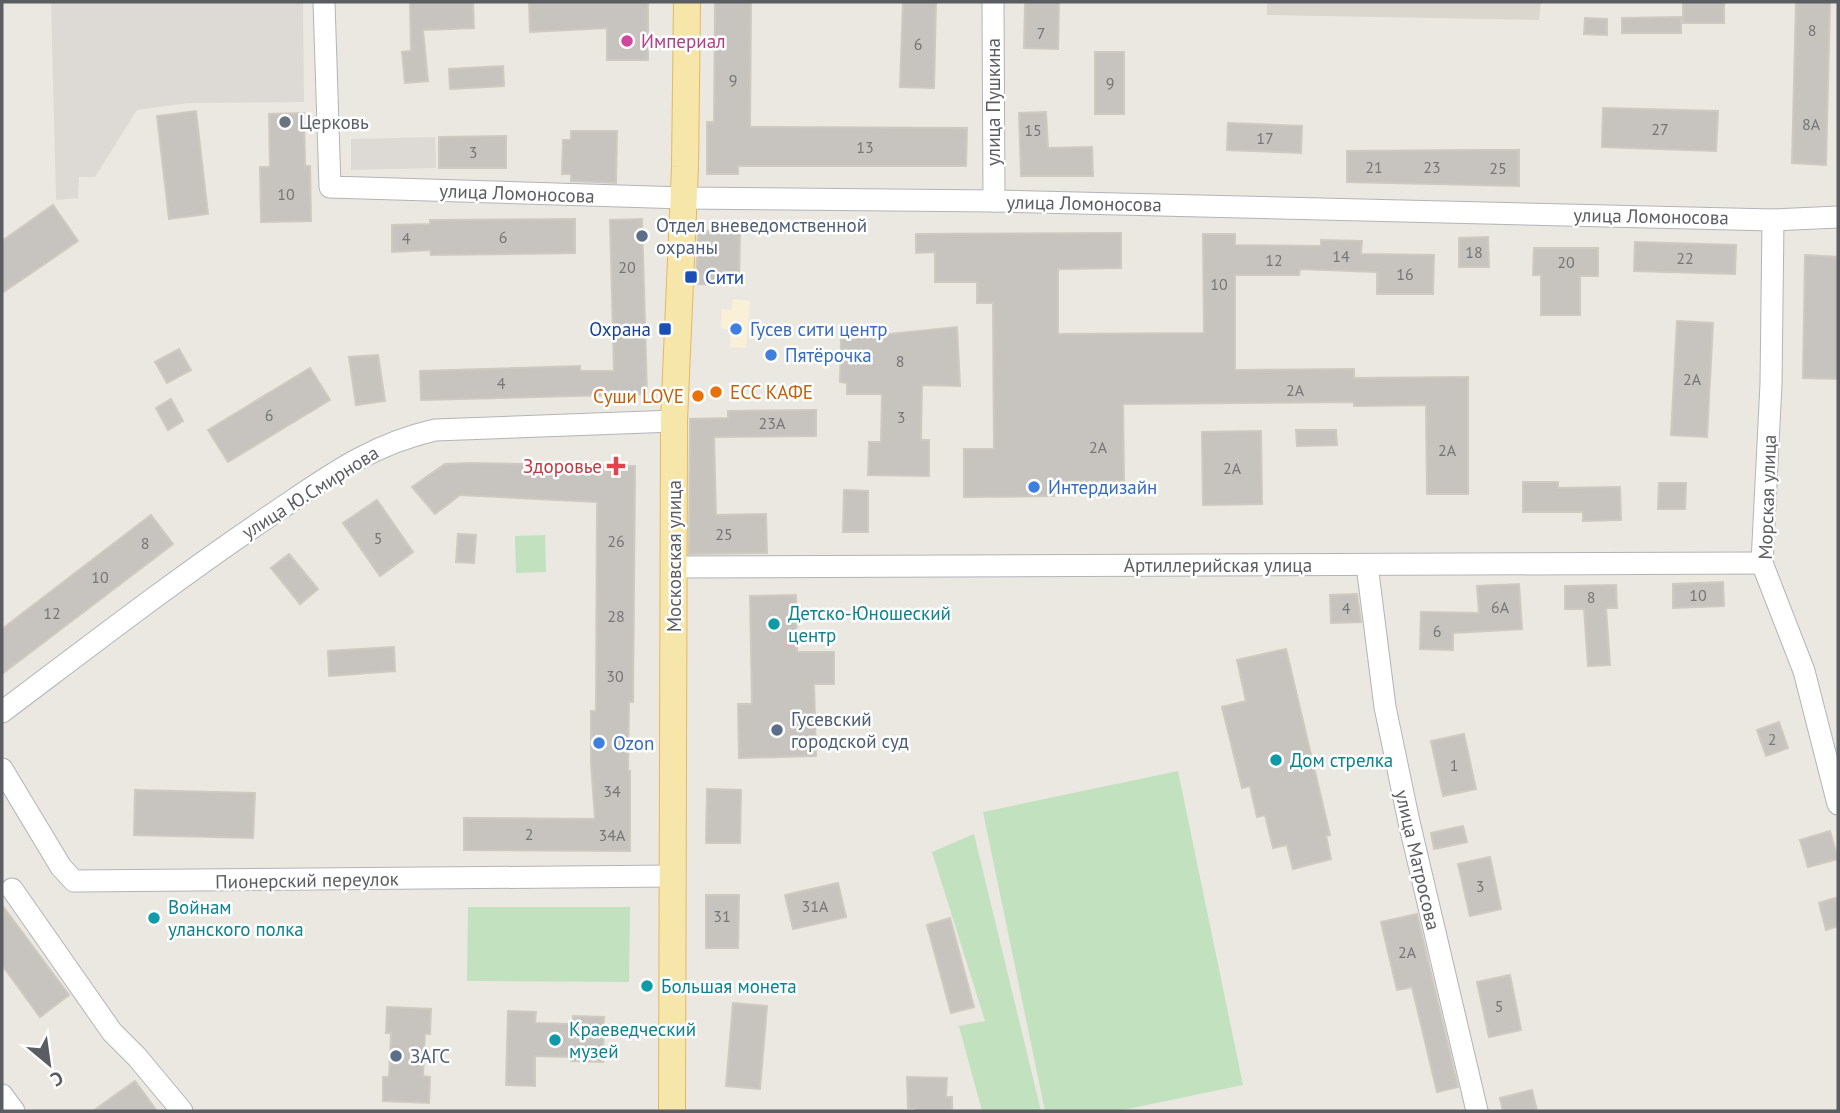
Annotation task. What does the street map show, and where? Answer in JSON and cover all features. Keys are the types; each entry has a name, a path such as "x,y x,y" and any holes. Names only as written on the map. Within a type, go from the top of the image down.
{"main road":[{"name":"Московская улица","path":"672,1111 674,421 684,198 687,2"}],"street":[{"name":"улица Ломоносова","path":"324,2 330,187 684,198 994,201 1773,220 1838,216"},
{"name":"улица Пушкина","path":"993,2 994,201"},
{"name":"Морская улица","path":"1773,220 1771,384 1762,563 1804,671 1838,804"},
{"name":"улица Ю.Смирнова","path":"2,712 220,548 336,471 403,437 435,430 674,421"},
{"name":"Артиллерийская улица","path":"674,567 1762,563"},
{"name":"улица Матросова","path":"1367,565 1385,707 1409,822 1477,1111"},
{"name":"Пионерский переулок","path":"2,769 61,867 74,881 90,883 673,876"},
{"path":"12,889 112,1032 137,1057 182,1111"},
{"path":"2,1095 14,1111"}],"shaded area":[{"path":"51,2 303,2 304,102 189,103 137,110 95,177 79,177 78,198 56,200"},
{"path":"1267,2 1541,2 1539,20 1267,15"},
{"path":"435,137 436,168 351,170 351,139"},
{"path":"733,299 750,301 746,348 730,347 731,330 721,328 722,309 732,310"}],"green space":[{"path":"545,535 546,572 516,573 515,536"},
{"path":"1178,771 1243,1085 1118,1111 1045,1111 983,812"},
{"path":"974,834 1041,1111 982,1111 959,1026 985,1021 932,852"},
{"path":"468,907 630,907 629,982 467,981"}],"building":[{"path":"410,2 473,2 474,28 423,30 428,81 405,83 402,52 411,51"},
{"path":"529,2 648,2 648,60 607,60 607,28 530,32"},
{"path":"715,2 751,2 750,127 967,128 966,166 738,166 738,174 707,174 707,122 714,122"},
{"path":"903,2 936,2 934,88 900,87"},
{"path":"1025,2 1059,2 1058,49 1024,48"},
{"path":"1683,2 1724,2 1724,23 1683,23"},
{"path":"1796,2 1830,2 1826,165 1792,163"},
{"path":"1681,17 1681,33 1622,33 1622,18"},
{"path":"1585,18 1607,19 1607,35 1584,34"},
{"path":"1095,52 1124,52 1124,114 1095,114"},
{"path":"503,66 504,86 450,89 449,69"},
{"path":"1603,108 1718,111 1716,151 1602,147"},
{"path":"196,111 208,214 169,219 157,116"},
{"path":"1046,112 1048,148 1092,147 1093,176 1021,176 1019,113"},
{"path":"304,113 305,166 310,166 311,221 261,222 260,167 270,167 269,114"},
{"path":"1228,123 1302,126 1301,153 1227,150"},
{"path":"571,131 617,131 616,183 571,181 571,174 562,174 563,140 571,140"},
{"path":"506,136 506,168 439,168 439,137"},
{"path":"1519,150 1519,186 1347,182 1347,151"},
{"path":"53,205 78,241 2,293 2,241"},
{"path":"575,219 575,253 431,255 430,250 392,252 392,225 430,224 430,220"},
{"path":"642,219 647,394 421,400 420,371 580,366 580,371 614,371 610,220"},
{"path":"698,231 740,231 739,285 696,284"},
{"path":"1121,233 1121,268 1058,269 1058,334 1204,333 1203,234 1235,234 1235,245 1321,246 1321,240 1362,241 1361,254 1434,255 1433,294 1377,294 1377,272 1300,269 1299,275 1235,275 1235,370 1354,369 1354,378 1468,377 1468,494 1427,494 1426,405 1354,406 1354,402 1123,404 1124,481 1054,481 1054,496 964,497 964,449 994,449 993,303 977,303 977,282 935,282 935,252 916,253 916,234"},
{"path":"1488,237 1489,267 1459,267 1459,238"},
{"path":"1635,242 1736,245 1735,274 1634,271"},
{"path":"1534,248 1598,248 1598,276 1580,276 1580,315 1541,315 1541,275 1533,275"},
{"path":"1805,255 1838,257 1838,379 1803,378"},
{"path":"1677,321 1713,323 1707,437 1671,435"},
{"path":"957,327 960,386 922,385 921,440 929,440 929,476 868,475 869,442 881,442 882,394 847,394 847,383 840,382 841,339"},
{"path":"179,349 191,370 167,383 155,362"},
{"path":"378,355 385,401 356,405 349,357"},
{"path":"310,368 330,400 228,462 208,430"},
{"path":"171,399 183,421 168,430 156,408"},
{"path":"816,410 816,436 714,437 716,515 766,514 767,553 689,554 690,419 728,418 728,411"},
{"path":"1296,430 1336,430 1337,445 1297,446"},
{"path":"1261,431 1262,504 1203,505 1202,432"},
{"path":"445,464 635,466 633,702 629,702 628,771 630,851 464,850 464,818 595,819 591,711 596,711 597,502 460,495 435,514 412,487"},
{"path":"1523,482 1558,482 1558,488 1620,487 1621,520 1583,521 1583,512 1523,512"},
{"path":"1659,483 1686,483 1685,509 1658,509"},
{"path":"844,490 868,491 868,532 843,532"},
{"path":"377,500 413,552 380,576 343,523"},
{"path":"151,515 173,544 2,674 2,629"},
{"path":"458,534 476,535 474,563 456,562"},
{"path":"289,554 318,589 300,604 271,568"},
{"path":"1723,582 1724,606 1673,608 1673,584"},
{"path":"1519,584 1522,629 1453,633 1453,650 1420,649 1421,612 1479,613 1477,586"},
{"path":"1616,585 1617,608 1606,608 1610,665 1588,666 1584,609 1565,609 1565,586"},
{"path":"1357,594 1361,622 1331,623 1330,595"},
{"path":"796,595 797,652 834,652 834,684 814,684 816,756 739,758 738,704 752,704 750,596"},
{"path":"394,647 395,671 329,676 328,651"},
{"path":"1286,649 1330,835 1326,836 1331,859 1293,869 1287,845 1273,848 1265,815 1257,817 1250,786 1242,788 1222,707 1246,701 1237,660"},
{"path":"1779,722 1788,748 1766,756 1757,730"},
{"path":"1464,734 1476,789 1443,796 1431,741"},
{"path":"707,789 741,790 740,843 706,843"},
{"path":"135,790 255,793 253,838 134,835"},
{"path":"1463,826 1467,842 1434,849 1431,833"},
{"path":"1830,831 1838,859 1808,867 1800,840"},
{"path":"1490,857 1501,909 1470,916 1458,864"},
{"path":"838,883 846,917 793,929 785,895"},
{"path":"706,895 739,895 738,948 706,948"},
{"path":"1838,897 1838,926 1826,930 1819,903"},
{"path":"2,905 69,995 40,1017 2,965"},
{"path":"1417,914 1458,1087 1437,1092 1412,987 1397,990 1381,922"},
{"path":"950,918 974,1007 951,1013 927,925"},
{"path":"1510,975 1521,1030 1489,1037 1477,982"},
{"path":"733,1003 767,1006 760,1089 726,1086"},
{"path":"387,1007 431,1009 430,1034 425,1034 423,1076 430,1077 429,1103 383,1101 383,1077 389,1077 390,1057 391,1033 386,1033"},
{"name":"Краеведческий музей","path":"508,1011 536,1012 535,1023 573,1024 573,1016 604,1017 603,1062 571,1061 572,1057 535,1056 535,1086 506,1085"},
{"path":"907,1077 947,1078 946,1097 952,1097 952,1111 916,1111 916,1108 908,1108"},
{"path":"135,1081 157,1111 93,1111"},
{"path":"1532,1090 1537,1111 1503,1111 1500,1098"}],"place":[{"name":"Империал","path":"627,41"},
{"name":"Церковь","path":"285,122"},
{"name":"Отдел вневедомственной охраны","path":"642,236"},
{"name":"Сити","path":"691,277"},
{"name":"Охрана","path":"665,329"},
{"name":"Гусев сити центр","path":"736,329"},
{"name":"Пятёрочка","path":"771,355"},
{"name":"ЕСС КАФЕ","path":"716,392"},
{"name":"Суши LOVE","path":"698,396"},
{"name":"Здоровье","path":"616,466"},
{"name":"Интердизайн","path":"1034,487"},
{"name":"Детско-Юношеский центр","path":"774,624"},
{"name":"Гусевский городской суд","path":"777,730"},
{"name":"Ozon","path":"599,743"},
{"name":"Дом стрелка","path":"1276,760"},
{"name":"Войнам уланского полка","path":"154,918"},
{"name":"Большая монета","path":"647,986"},
{"name":"Краеведческий музей","path":"555,1040"},
{"name":"ЗАГС","path":"396,1056"}]}
